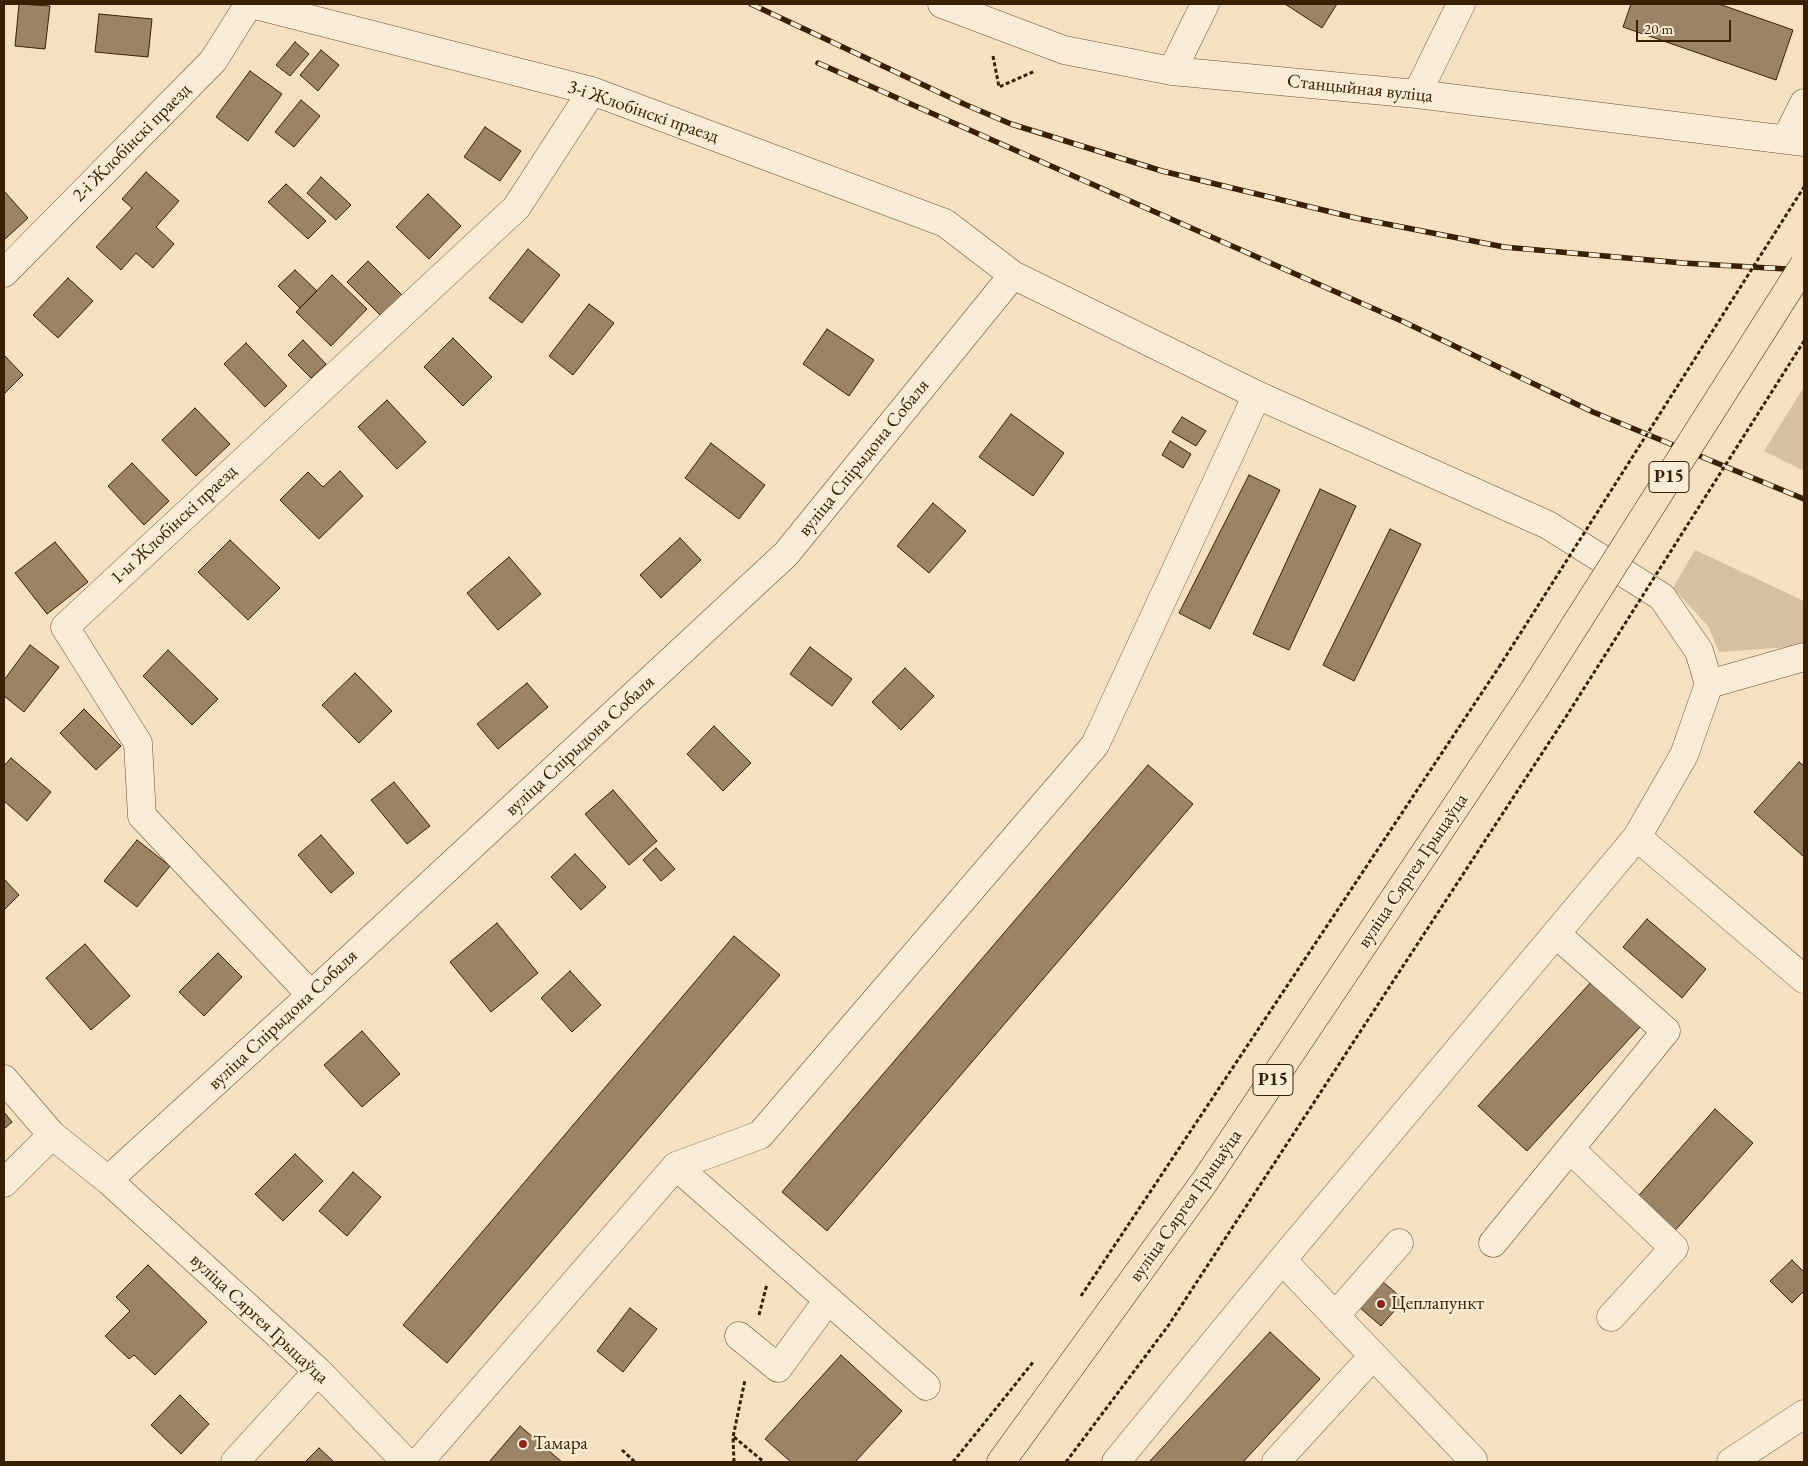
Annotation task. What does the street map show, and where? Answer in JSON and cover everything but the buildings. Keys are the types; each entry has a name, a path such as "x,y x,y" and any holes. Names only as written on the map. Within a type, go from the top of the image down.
{"main road":[{"name":"вуліца Сяргея Грыцаўца","path":"1001,1462 1205,1181 1534,690 1804,265"}],"street":[{"name":"3-і Жлобінскі праезд","path":"250,4 592,91 945,223 1013,274 1257,395 1548,525 1662,597 1699,651 1709,684"},
{"name":"2-і Жлобінскі праезд","path":"4,273 213,61 250,4"},
{"name":"Станцыйная вуліца","path":"942,4 1064,50 1172,71 1417,94 1795,140"},
{"path":"1172,71 1205,4"},
{"path":"1417,94 1461,4"},
{"name":"1-ы Жлобінскі праезд","path":"311,995 142,816 138,743 65,627 516,208 592,91"},
{"path":"1795,140 1804,103"},
{"name":"вуліца Спірыдона Собаля","path":"108,1180 311,995 786,554 1013,274"},
{"path":"419,1462 676,1166 760,1135 1095,744 1257,395"},
{"path":"1116,1462 1282,1260 1637,837 1684,755 1709,684 1804,657"},
{"path":"1637,837 1804,979"},
{"path":"1493,1242 1666,1031 1556,934"},
{"name":"вуліца Сяргея Грыцаўца","path":"4,1079 52,1135 108,1180 318,1371 406,1462"},
{"path":"4,1182 52,1135"},
{"path":"1570,1149 1674,1248 1611,1317"},
{"path":"676,1166 926,1386"},
{"path":"1336,1316 1399,1243"},
{"path":"1282,1260 1473,1460 1471,1462"},
{"path":"739,1336 778,1368 828,1300"},
{"path":"1276,1462 1373,1356"},
{"path":"235,1462 318,1371"},
{"path":"1731,1462 1804,1414"}],"path":[{"path":"1079,1299 1499,667 1804,187"},
{"path":"1066,1462 1168,1326 1569,712 1804,341"},
{"path":"953,1462 1039,1355"},
{"path":"733,1437 764,1462"},
{"path":"622,1450 635,1462"}],"shaded area":[{"path":"1804,387 1804,471 1764,451"},
{"path":"1695,550 1804,601 1804,646 1719,652 1708,626 1673,588"}],"railway":[{"path":"751,4 964,104 1011,124 1162,171 1356,218 1504,247 1683,263 1804,270"},
{"path":"818,63 1404,322 1593,412 1804,499"}],"place":[{"name":"Цеплапункт","path":"1381,1304"},
{"name":"Тамара","path":"523,1444"}]}
